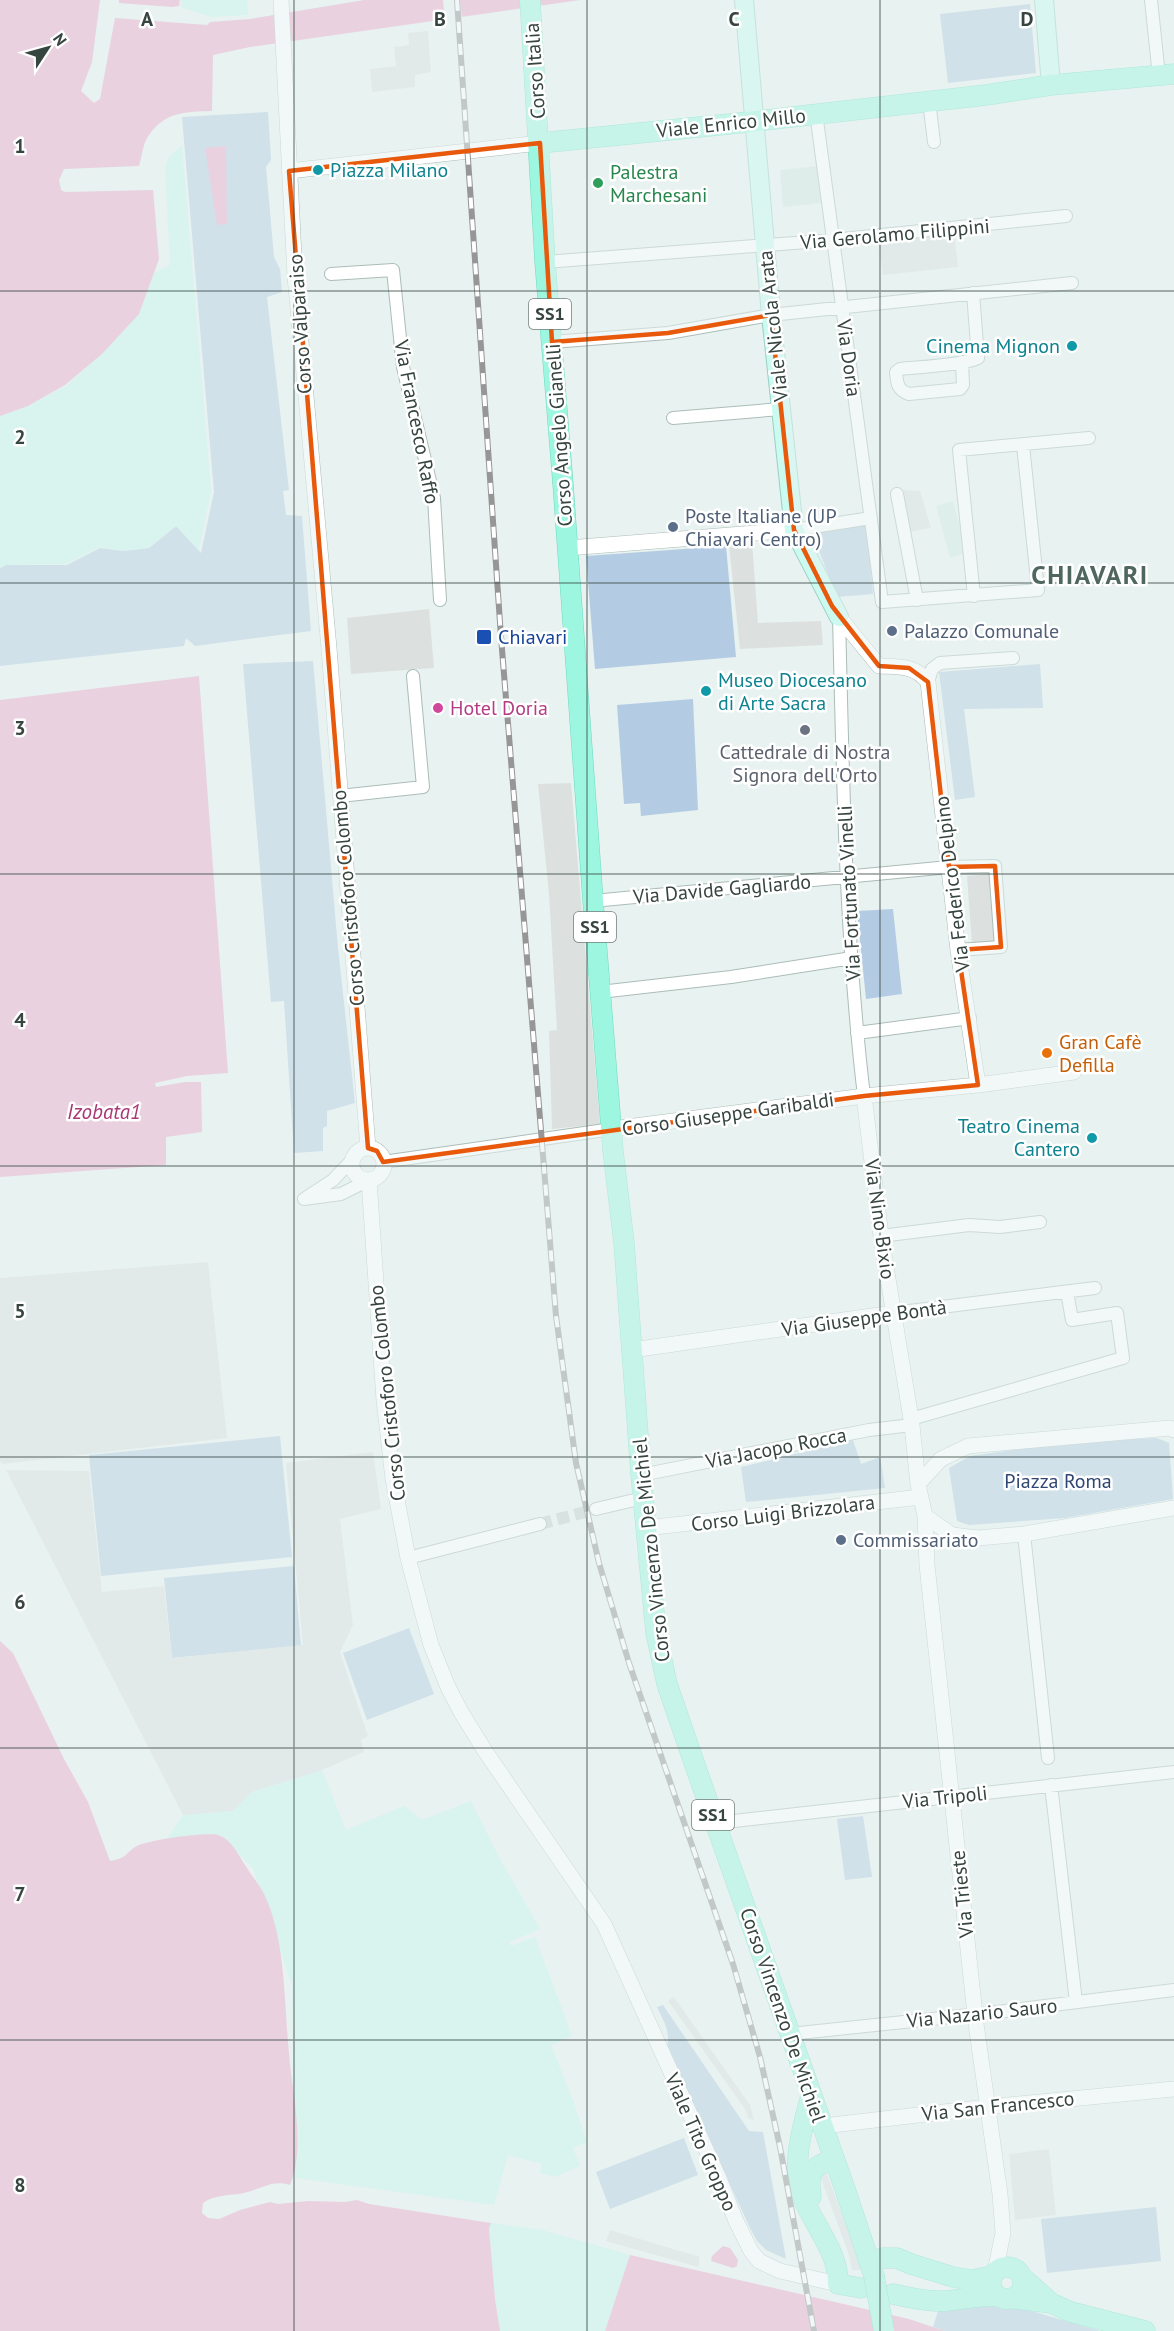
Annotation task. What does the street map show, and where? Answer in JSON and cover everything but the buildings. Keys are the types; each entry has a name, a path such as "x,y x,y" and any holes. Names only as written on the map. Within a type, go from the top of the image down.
{"main road":[{"name":"Viale Nicola Arata","path":"744,0 771,315 794,530"},
{"path":"1044,0 1051,85"},
{"name":"Corso Italia","path":"530,4 540,143"},
{"name":"Viale Enrico Millo","path":"540,143 755,121 1051,85 1166,75"},
{"name":"Corso Angelo Gianelli","path":"540,143 545,262 568,548"},
{"path":"794,530 839,617"},
{"name":"SS1","path":"568,548 612,1129"},
{"name":"Corso Vincenzo De Michiel","path":"612,1129 641,1475 660,1660 823,2126 884,2331"},
{"path":"811,2095 800,2140 798,2174 803,2196 838,2271 838,2284"},
{"path":"810,2208 808,2182 810,2172 834,2159"},
{"name":"Viale Tito Groppo","path":"838,2284 869,2275 883,2258 897,2258 953,2277 972,2280 993,2274"},
{"path":"1004,2297 991,2284 993,2274 999,2268 1009,2266 1019,2271 1023,2278 1051,2303"},
{"path":"1004,2297 1021,2291 1023,2278"},
{"path":"893,2294 921,2300 945,2301 976,2295 1051,2303 1071,2312 1145,2331"}],"street":[{"path":"1151,0 1166,75"},
{"name":"Corso Valparaiso","path":"281,5 296,286 329,648"},
{"path":"929,101 934,142"},
{"name":"Via Doria","path":"816,113 882,602 917,600"},
{"name":"Viale Enrico Millo","path":"289,171 540,143"},
{"name":"Via Gerolamo Filippini","path":"545,262 834,240 1066,216"},
{"name":"Via Francesco Raffo","path":"331,274 393,270 403,367 434,498 440,600"},
{"path":"552,342 669,333 771,315 1072,283"},
{"path":"962,362 963,385 960,389 909,394 898,386 896,372 900,369 975,360 978,355 972,293"},
{"path":"673,418 781,409"},
{"path":"974,596 959,450 1089,438"},
{"path":"897,494 917,600 1038,590 1023,445"},
{"path":"568,548 794,530 871,518"},
{"path":"839,617 879,666 909,668 921,672 928,682"},
{"name":"Via Fortunato Vinelli","path":"839,617 846,878 856,1033 864,1096"},
{"name":"Corso Cristoforo Colombo","path":"329,648 368,1148"},
{"path":"928,682 932,669 940,663 1013,658"},
{"path":"340,796 423,788 413,676"},
{"name":"Via Federico Delpino","path":"928,682 958,950 970,1018 978,1085"},
{"name":"Via Davide Gagliardo","path":"593,901 949,867 995,866 1001,947 958,950"},
{"path":"600,992 731,977 852,958"},
{"path":"856,1033 970,1018"},
{"name":"Corso Giuseppe Garibaldi","path":"383,1162 864,1096 978,1085 1074,1072"},
{"name":"Via Nino Bixio","path":"864,1096 881,1236 911,1422 919,1491"},
{"path":"368,1148 377,1151 383,1162 378,1176 341,1194 304,1198 333,1180 358,1151 368,1148"},
{"path":"352,1160 356,1175 369,1180"},
{"name":"Corso Cristoforo Colombo","path":"369,1180 384,1400 393,1479 408,1558 431,1645 460,1712 575,1879 615,1945"},
{"path":"881,1236 969,1225 1000,1227 1040,1222"},
{"name":"Via Giuseppe Bontà","path":"632,1350 893,1313 1095,1288"},
{"name":"Via Jacopo Rocca","path":"641,1475 911,1422 1123,1358 1117,1314 1072,1320 1067,1292"},
{"path":"1174,1430 1170,1428 968,1446 941,1458 919,1491 925,1516 952,1535 978,1538 1024,1534 1174,1508"},
{"name":"Corso Luigi Brizzolara","path":"646,1528 919,1491"},
{"path":"597,1509 644,1498"},
{"name":"Via Trieste","path":"925,1516 927,1565 975,2014 1002,2215 1003,2233 993,2274"},
{"path":"408,1558 540,1524"},
{"path":"1024,1534 1048,1758"},
{"name":"Via Tripoli","path":"716,1823 1174,1772"},
{"path":"1051,1785 1076,2002"},
{"name":"Viale Tito Groppo","path":"615,1945 736,2221 751,2250 759,2261 780,2271 838,2284"},
{"name":"Via Nazario Sauro","path":"790,2034 1174,1990"},
{"name":"Via San Francesco","path":"823,2126 987,2106 1174,2089"}],"highlighted area":[{"path":"540,143 552,342 668,333 771,315 794,530 832,606 879,666 909,668 928,682 949,867 995,866 1001,947 958,950 978,1085 864,1096 383,1162 377,1151 368,1148 289,171"}],"shaded area":[{"path":"428,31 431,72 415,75 415,87 372,92 370,69 396,66 394,47 409,45 408,33"},
{"path":"818,166 822,203 783,207 780,170"},
{"path":"954,234 958,267 883,275 878,240"},
{"path":"902,490 920,491 931,528 908,532"},
{"path":"953,501 967,553 950,558 936,506"},
{"path":"752,542 758,623 821,621 823,645 740,649 729,545"},
{"path":"429,609 434,668 351,674 347,618"},
{"path":"571,783 600,1124 552,1129 549,1031 557,1030 549,894 538,784"},
{"path":"990,874 996,942 972,944 967,876"},
{"path":"208,1262 227,1438 2,1464 0,1461 0,1278"},
{"path":"373,1452 381,1509 340,1519 353,1625 340,1652 368,1736 361,1740 364,1752 322,1770 252,1792 233,1811 183,1815 6,1470 89,1471 102,1592 164,1586 172,1658 303,1645 286,1463"},
{"path":"674,1997 750,2105 754,2120 749,2119 745,2109 668,2001"},
{"path":"1049,2149 1056,2215 1015,2220 1009,2154"},
{"path":"827,2174 861,2270 852,2270 848,2252 820,2176"},
{"path":"610,2230 700,2257 698,2267 606,2241"}],"green space":[{"path":"1030,4 1036,73 948,83 940,14"},
{"path":"268,112 271,160 266,167 274,257 280,269 282,292 267,297 289,490 283,491 286,515 302,516 311,631 195,646 186,638 184,646 0,666 0,568 6,565 67,565 100,548 123,551 149,548 176,526 201,553 214,492 182,117"},
{"path":"867,524 873,594 837,597 812,533"},
{"path":"726,546 736,657 595,669 586,556"},
{"path":"313,661 338,948 355,1103 327,1111 327,1126 323,1128 323,1151 294,1153 284,1001 271,1002 243,664"},
{"path":"1040,664 1043,708 964,709 975,797 955,800 939,672"},
{"path":"693,699 698,810 641,816 640,803 624,804 617,705"},
{"path":"893,909 902,994 866,999 857,911"},
{"path":"280,1436 292,1557 101,1576 89,1455"},
{"name":"Piazza Roma","path":"1157,1438 1169,1443 1173,1499 1065,1518 969,1525 957,1521 949,1468 970,1456 1069,1442"},
{"path":"853,1440 861,1464 880,1457 885,1488 746,1502 741,1467"},
{"path":"294,1566 301,1646 172,1658 164,1578"},
{"path":"409,1628 434,1694 367,1720 343,1653"},
{"path":"863,1816 872,1877 845,1880 837,1819"},
{"path":"663,2005 749,2131 763,2132 786,2259 766,2250 757,2241 749,2226 667,2046 667,2031 657,2007"},
{"path":"684,2138 698,2175 610,2209 596,2172"},
{"path":"1156,2207 1161,2261 1047,2273 1041,2219"},
{"path":"991,2303 1025,2309 1100,2331 945,2331 933,2327 939,2308"}],"sand":[{"path":"181,0 247,0 248,15 211,17 181,7"},
{"path":"182,145 211,491 199,550 176,526 149,548 123,551 100,547 66,564 6,565 0,568 0,416 28,406 66,386 102,354 139,314 154,273 170,265 165,169 168,158"},
{"path":"322,1770 346,1830 404,1806 422,1820 471,1801 500,1859 540,1929 509,1942 511,1946 535,1937 572,2036 551,2045 587,2142 573,2148 580,2166 555,2177 540,2173 542,2164 508,2155 494,2205 295,2178 292,1985 253,1868 220,1836 166,1840 183,1815 233,1811 252,1792"},
{"path":"491,2223 542,2230 630,2255 605,2331 500,2331 489,2228"}],"water":[{"path":"0,0 100,0 92,62 81,91 94,103 100,99 115,18 207,25 210,22 250,19 364,0 580,0 250,47 213,55 212,111 177,114 162,121 147,138 139,166 64,169 59,180 61,190 65,192 153,190 159,259 139,314 102,354 65,385 28,406 0,416"},
{"path":"119,0 180,0 179,6 172,7 119,3"},
{"path":"226,146 227,224 217,225 205,148"},
{"name":"Izobata1","path":"199,676 228,1073 187,1076 155,1083 156,1087 201,1082 202,1132 166,1137 166,1165 0,1177 0,700"},
{"path":"0,1641 13,1653 64,1759 88,1802 110,1861 123,1857 137,1846 153,1841 218,1835 227,1840 237,1852 263,1892 272,1914 281,1953 297,2120 295,2170 290,2185 272,2184 244,2193 213,2198 203,2203 202,2213 208,2218 219,2219 240,2210 270,2202 278,2204 357,2200 369,2204 491,2223 489,2228 500,2331 0,2331"},
{"path":"723,2246 730,2248 738,2260 737,2266 733,2268 711,2261 712,2256"},
{"path":"630,2255 909,2319 945,2331 605,2331"}],"pier":[{"path":"443,0 460,0 462,20 445,23"}],"tunnel":[{"path":"540,1524 596,1509"}],"railway":[{"path":"457,0 501,637 556,1316 576,1463 599,1563 629,1663 733,1964 760,2057 780,2147 814,2331"}],"place":[{"name":"Piazza Milano","path":"318,170"},
{"name":"Palestra Marchesani","path":"598,183"},
{"name":"Cinema Mignon","path":"1072,346"},
{"name":"Poste Italiane (UP Chiavari Centro)","path":"673,527"},
{"name":"Palazzo Comunale","path":"892,631"},
{"name":"Chiavari","path":"484,637"},
{"name":"Museo Diocesano di Arte Sacra","path":"706,691"},
{"name":"Hotel Doria","path":"438,708"},
{"name":"Cattedrale di Nostra Signora dell'Orto","path":"805,730"},
{"name":"Gran Cafè Defilla","path":"1047,1053"},
{"name":"Teatro Cinema Cantero","path":"1092,1138"},
{"name":"Commissariato","path":"841,1540"}],"district":[{"name":"CHIAVARI","path":"1090,575"}]}
